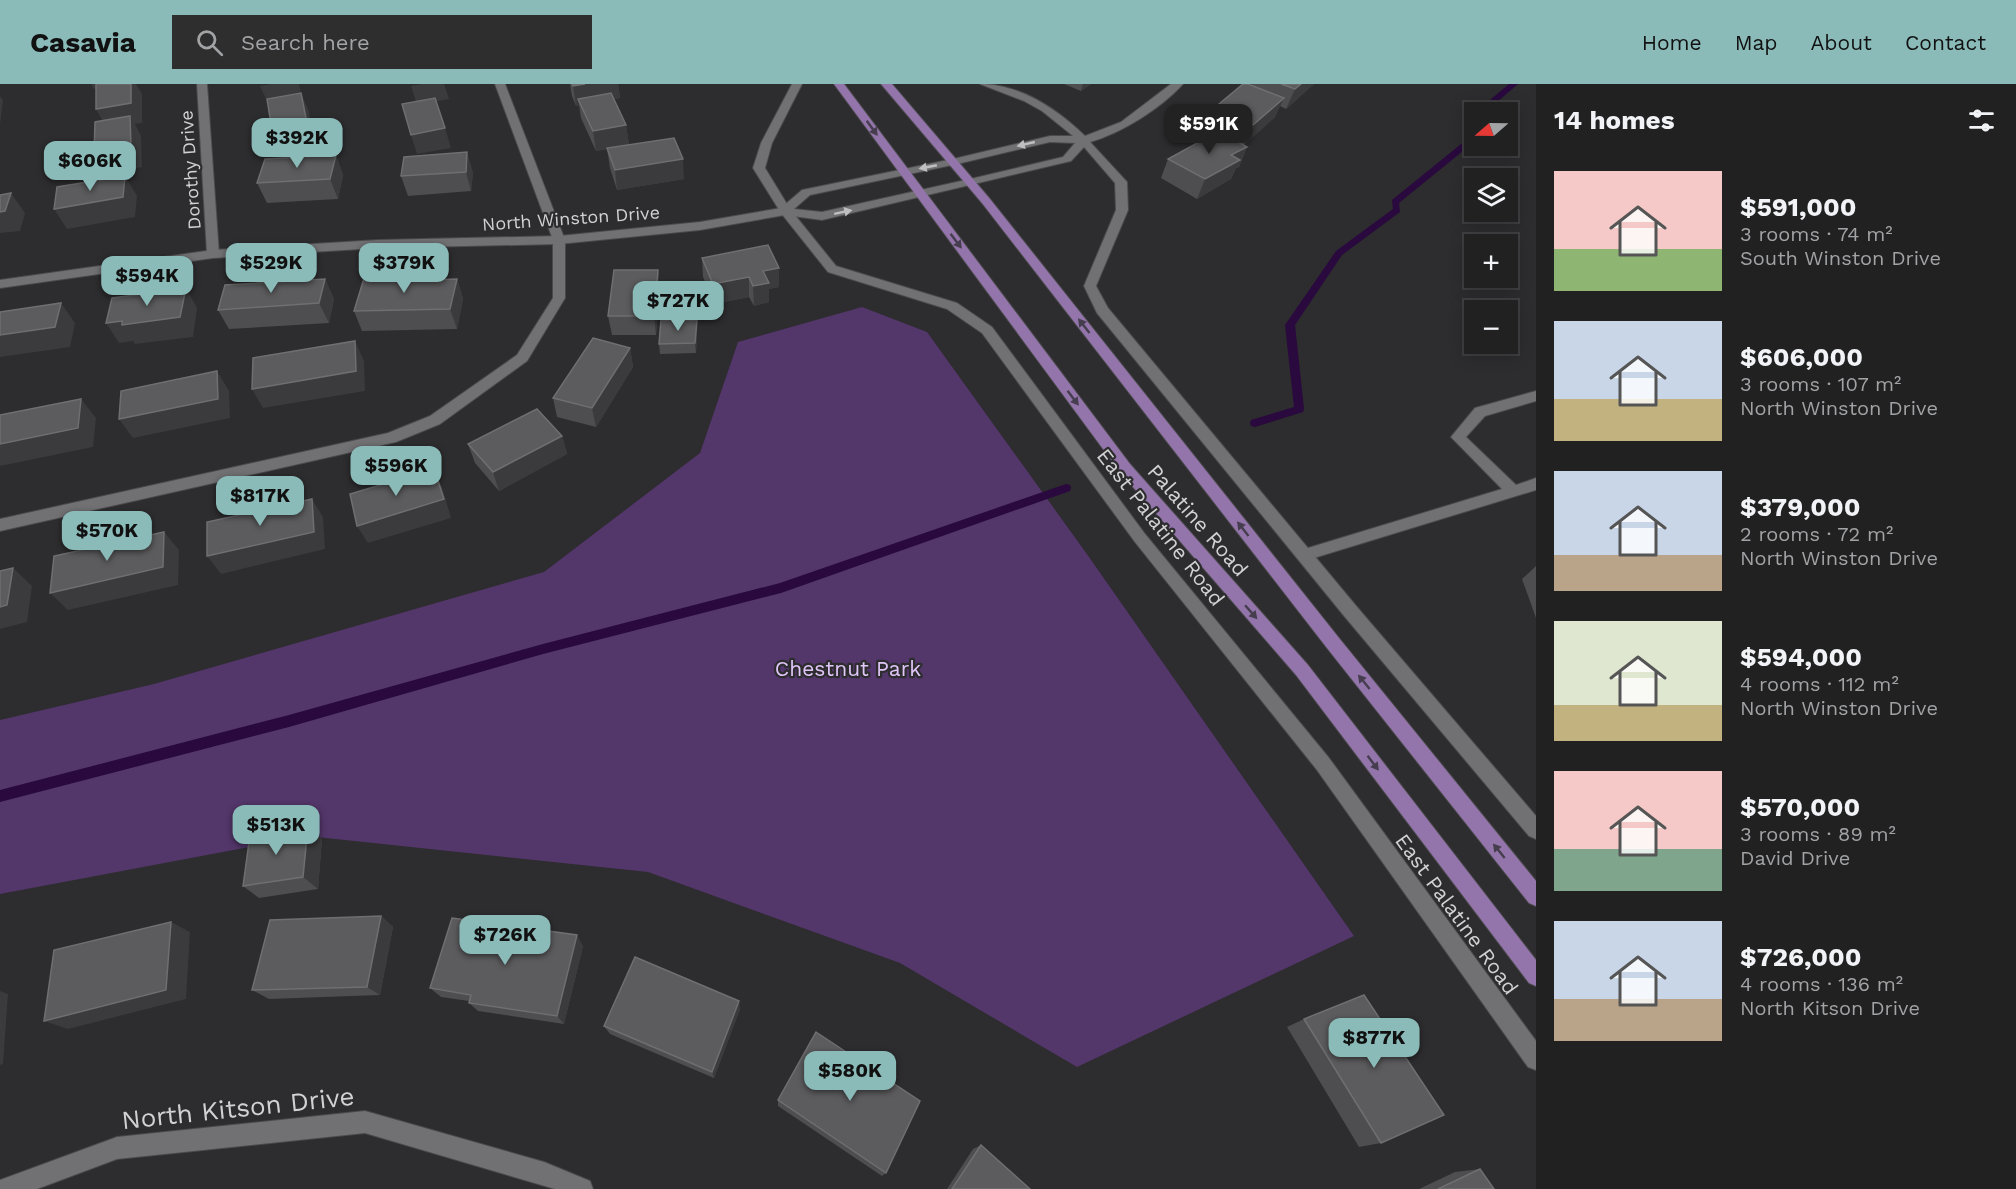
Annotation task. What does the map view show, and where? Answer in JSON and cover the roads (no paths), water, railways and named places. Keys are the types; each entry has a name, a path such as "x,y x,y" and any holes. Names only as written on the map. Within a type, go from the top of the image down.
{"main road":[{"name":"Palatine Road","path":"839,84 1125,468 1302,670 1536,976"},
{"name":"Palatine Road","path":"886,84 970,182 1333,643 1536,896"}],"street":[{"name":"Dorothy Drive","path":"202,84 213,254"},
{"path":"0,525 337,452 391,438 435,420 522,358 559,298 559,240 500,84"},
{"name":"East Palatine Road","path":"797,84 793,95 762,147 759,168 785,211 832,269 952,306 987,330 1140,538 1323,764 1536,1059"},
{"path":"985,84 1032,99 1084,140 1121,182 1122,210 1090,286 1102,310 1304,555 1536,830"},
{"path":"785,211 806,192 1050,139 1084,140 1125,124 1178,84"},
{"name":"North Winston Drive","path":"0,284 213,254 378,244 559,240 700,226 785,211 822,216 1067,159 1084,140"},
{"path":"1513,491 1458,437 1480,412 1536,396"},
{"path":"1304,555 1536,484"},
{"name":"North Kitson Drive","path":"6,1189 117,1148 365,1122 544,1173 582,1189"}],"waterway":[{"path":"1494,102 1514,84"},
{"path":"1255,423 1299,409 1290,325 1339,253 1397,210 1395,202 1464,146"},
{"path":"0,796 289,721 543,649 781,588 1066,488"}],"park label":[{"name":"Chestnut Park","path":"848,668"}]}
